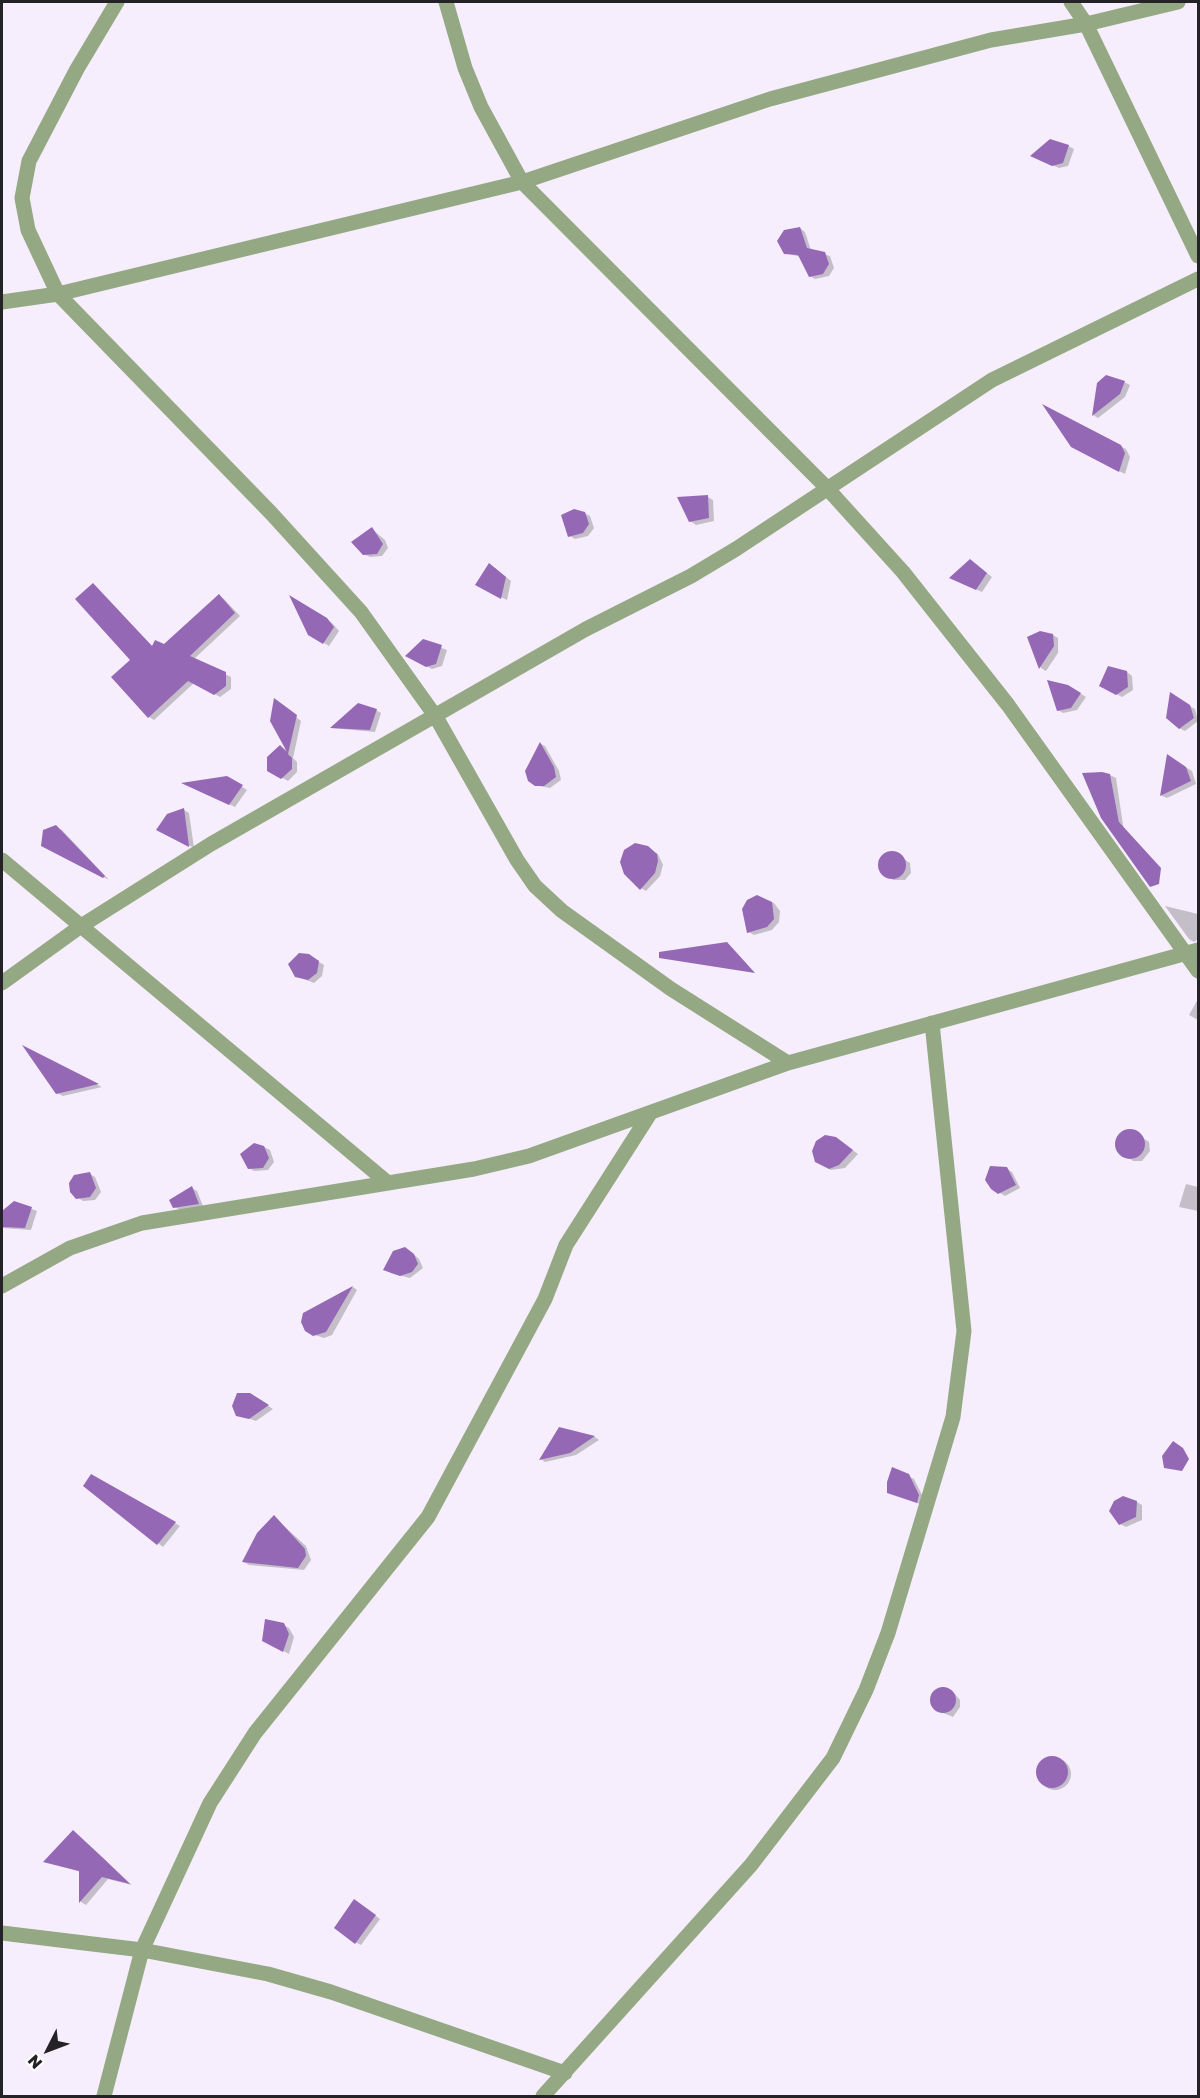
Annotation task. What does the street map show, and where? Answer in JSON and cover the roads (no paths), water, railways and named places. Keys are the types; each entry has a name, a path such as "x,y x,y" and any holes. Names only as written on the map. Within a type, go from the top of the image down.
{"street":[{"path":"117,2 77,69 29,161 22,198 28,230 58,294 314,558 361,612 436,717 517,860 535,886 562,911 670,989 788,1063"},
{"path":"446,2 465,68 481,107 522,182 826,487 903,572 975,662 1192,952 1198,971"},
{"path":"1071,2 1086,24 1198,256"},
{"path":"2,302 58,294 522,182 770,99 991,40 1086,24 1178,2"},
{"path":"2,983 81,926 211,844 436,717 586,628 691,576 736,549 826,487 992,380 1198,279"},
{"path":"2,860 388,1183"},
{"path":"2,1286 70,1248 142,1223 474,1169 529,1156 788,1063 1192,952"},
{"path":"543,2097 751,1865 832,1758 866,1689 888,1633 953,1417 964,1330 932,1023"},
{"path":"104,2097 142,1950 210,1803 255,1733 428,1517 545,1299 566,1245 651,1112"},
{"path":"2,1933 142,1950 268,1974 331,1992 565,2073"}]}
